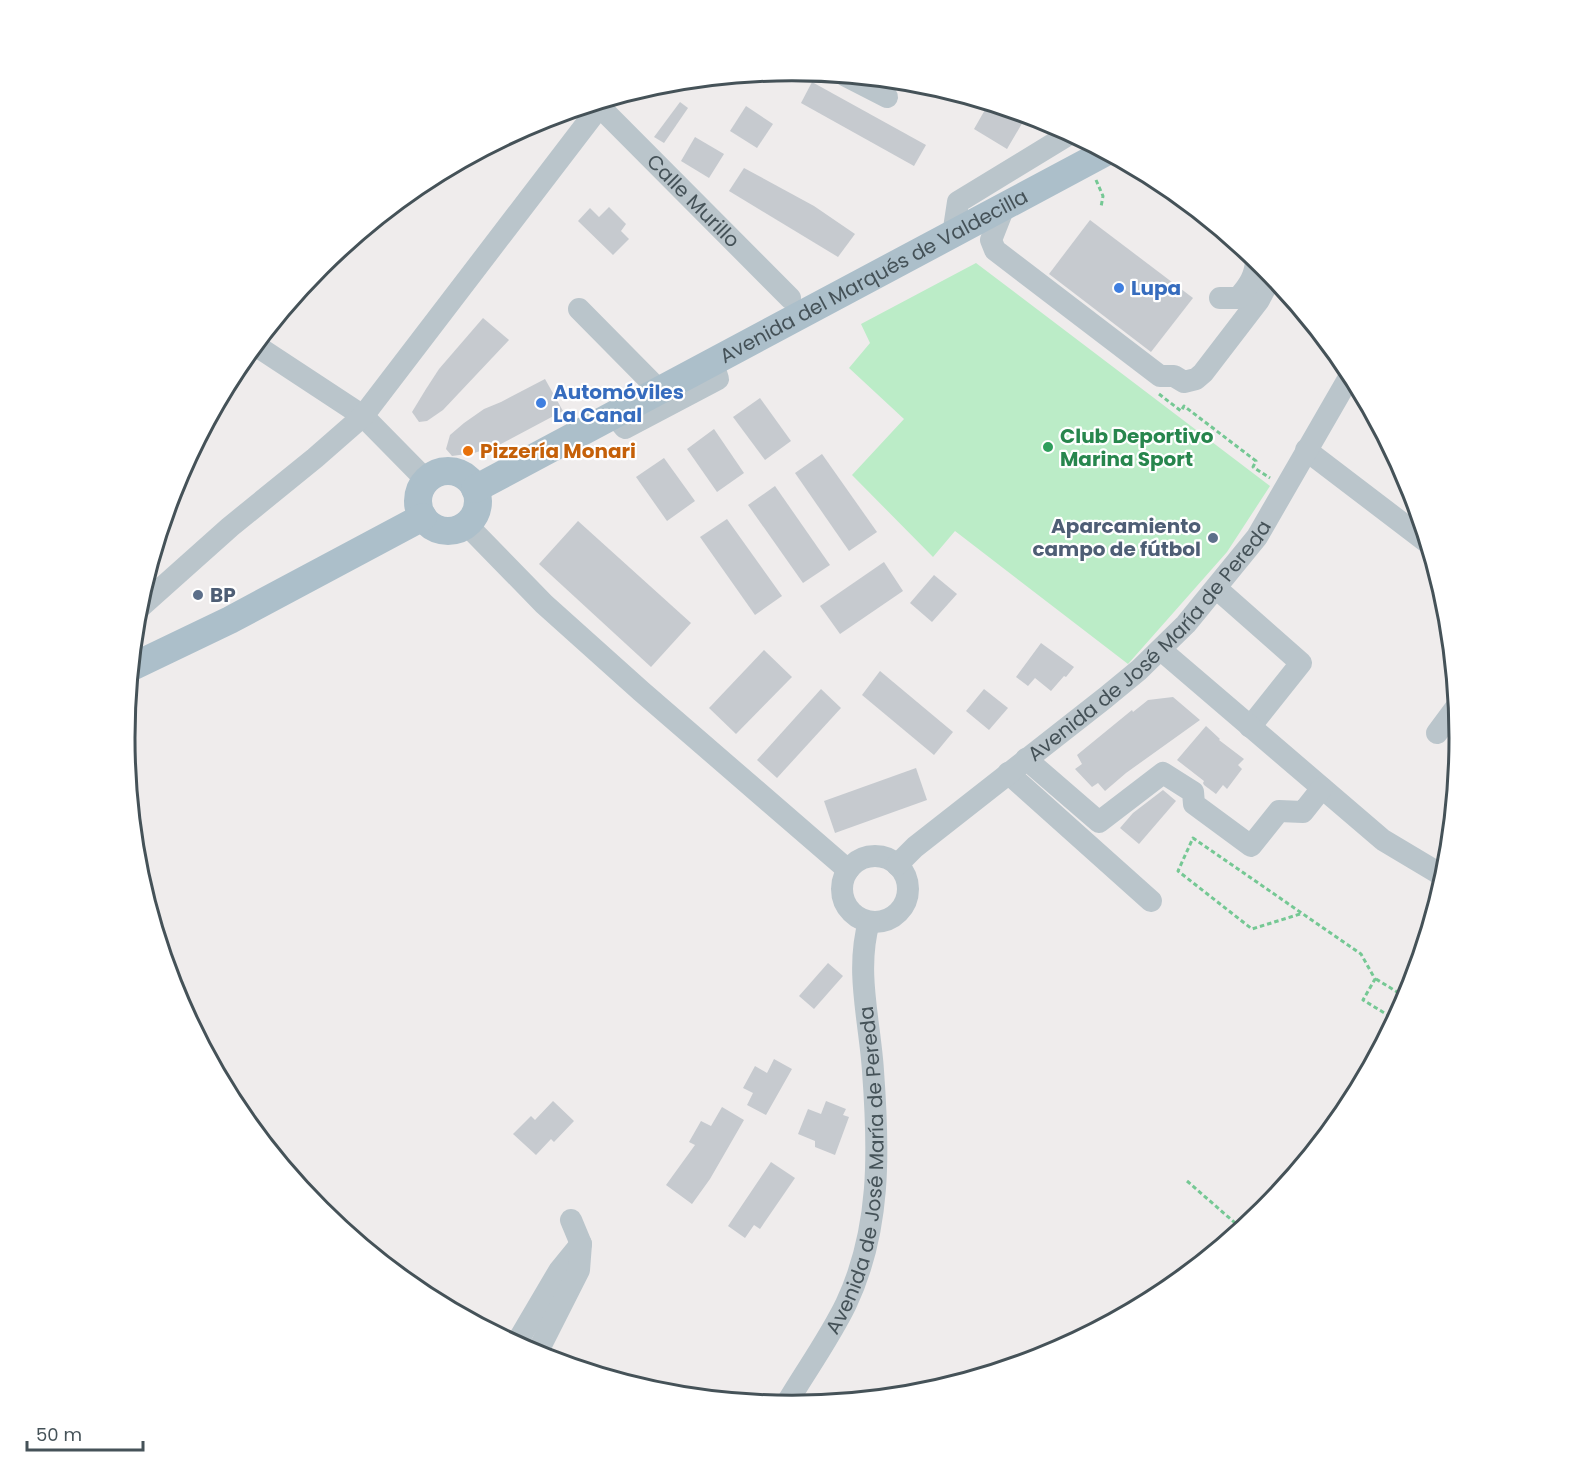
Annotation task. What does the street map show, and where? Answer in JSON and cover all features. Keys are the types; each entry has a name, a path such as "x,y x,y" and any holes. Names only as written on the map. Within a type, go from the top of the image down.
{"main road":[{"name":"Avenida del Marqués de Valdecilla","path":"475,489 1004,207 1100,162"},
{"path":"443,471 462,475 475,489 477,508 473,517 458,529 448,531 429,525 419,508 420,489 426,480 443,471"},
{"path":"140,664 230,620 423,517"}],"street":[{"path":"863,85 887,98"},
{"name":"Calle Murillo","path":"602,109 790,298"},
{"path":"151,598 230,527 363,416 592,112"},
{"path":"953,235 958,202 1061,139"},
{"path":"1004,207 991,240 995,250 1160,376 1174,376 1184,382 1196,379 1259,300 1267,284"},
{"path":"1220,298 1238,298 1247,289 1255,272"},
{"path":"579,309 660,391"},
{"path":"262,350 363,416 426,480"},
{"path":"614,415 625,428 718,379 713,363"},
{"name":"Avenida de José María de Pereda","path":"897,865 915,847 1105,698 1161,650 1257,537 1306,450 1348,388"},
{"path":"1306,450 1418,535"},
{"path":"466,524 544,604 848,870"},
{"path":"1216,588 1301,663 1250,727"},
{"path":"1161,650 1383,840 1436,872"},
{"path":"1437,733 1449,716"},
{"path":"1026,759 1099,822 1162,773 1193,792 1194,804 1251,846 1279,811 1303,812 1322,788"},
{"path":"1008,773 1151,900"},
{"path":"877,856 897,865 904,873 908,894 905,904 898,913 890,919 869,922 859,919 850,912 841,891 848,870 856,862 877,856"},
{"name":"Avenida de José María de Pereda","path":"792,1396 846,1303 871,1227 876,1186 876,1135 873,1070 863,972 865,936 869,922"},
{"path":"541,1346 579,1270 581,1244 571,1220"},
{"path":"520,1337 559,1271 581,1244"}],"path":[{"path":"1100,162 1103,196 1101,207"},
{"path":"1300,914 1252,929 1178,871 1193,838 1361,954 1376,979 1398,993"},
{"path":"1376,979 1363,999 1388,1015"},
{"path":"1187,1181 1236,1224"}],"green space":[{"name":"Club Deportivo Marina Sport","path":"976,263 1270,486 1227,552 1128,664 955,531 933,557 852,475 904,419 849,368 870,343 861,324"}],"building":[{"path":"812,82 926,145 914,166 801,103"},
{"path":"680,102 688,108 664,143 654,137"},
{"path":"746,106 773,124 757,148 730,131"},
{"path":"985,110 1022,123 1007,149 974,129"},
{"path":"695,137 724,154 709,178 681,161"},
{"path":"744,168 814,206 855,234 838,257 729,191"},
{"path":"609,207 626,224 621,231 629,239 613,255 578,221 590,208 599,217"},
{"name":"Lupa","path":"1090,220 1193,298 1151,352 1049,274"},
{"path":"483,318 509,340 443,410 427,421 419,422 412,412 426,389 439,369"},
{"path":"545,379 563,411 499,445 474,453 452,456 446,449 450,435 464,423 484,409"},
{"path":"760,398 791,441 765,460 733,417"},
{"path":"714,429 744,473 717,492 687,449"},
{"path":"822,454 877,532 849,551 795,473"},
{"path":"664,458 695,501 667,521 636,477"},
{"path":"775,486 830,565 803,583 748,505"},
{"path":"727,519 782,596 755,615 700,537"},
{"path":"578,521 691,623 651,667 539,564"},
{"path":"884,562 903,591 840,634 820,606"},
{"path":"934,575 957,594 932,622 910,603"},
{"path":"1041,643 1074,667 1051,691 1035,678 1028,686 1016,677"},
{"path":"764,650 792,677 736,734 709,708"},
{"path":"880,671 953,732 934,755 862,695"},
{"path":"821,689 841,708 777,778 757,760"},
{"path":"984,689 1008,708 989,730 966,711"},
{"path":"1173,697 1200,720 1126,773 1105,791 1098,783 1092,787 1075,769 1082,764 1077,755 1132,710 1133,712 1148,700"},
{"path":"1206,726 1219,740 1244,759 1238,765 1242,769 1227,789 1223,785 1216,794 1204,785 1204,781 1177,760"},
{"path":"916,768 927,800 835,833 824,801"},
{"path":"1163,790 1176,801 1139,844 1120,828 1133,813"},
{"path":"828,963 843,976 814,1009 799,996"},
{"path":"774,1059 792,1069 766,1115 747,1105 753,1093 743,1088 755,1066 767,1073"},
{"path":"553,1101 574,1121 554,1142 551,1139 536,1155 513,1134 531,1116 535,1120"},
{"path":"826,1101 846,1109 843,1115 849,1117 835,1155 815,1147 815,1141 798,1134 808,1109 821,1114"},
{"path":"722,1107 744,1120 710,1179 692,1204 666,1185 695,1145 689,1142 701,1121 711,1126"},
{"path":"771,1162 795,1178 760,1229 754,1225 745,1238 728,1226"}],"place":[{"name":"Lupa","path":"1119,288"},
{"name":"Automóviles La Canal","path":"541,403"},
{"name":"Club Deportivo Marina Sport","path":"1048,447"},
{"name":"Pizzería Monari","path":"468,451"},
{"name":"Aparcamiento campo de fútbol","path":"1213,538"},
{"name":"BP","path":"198,595"}]}
